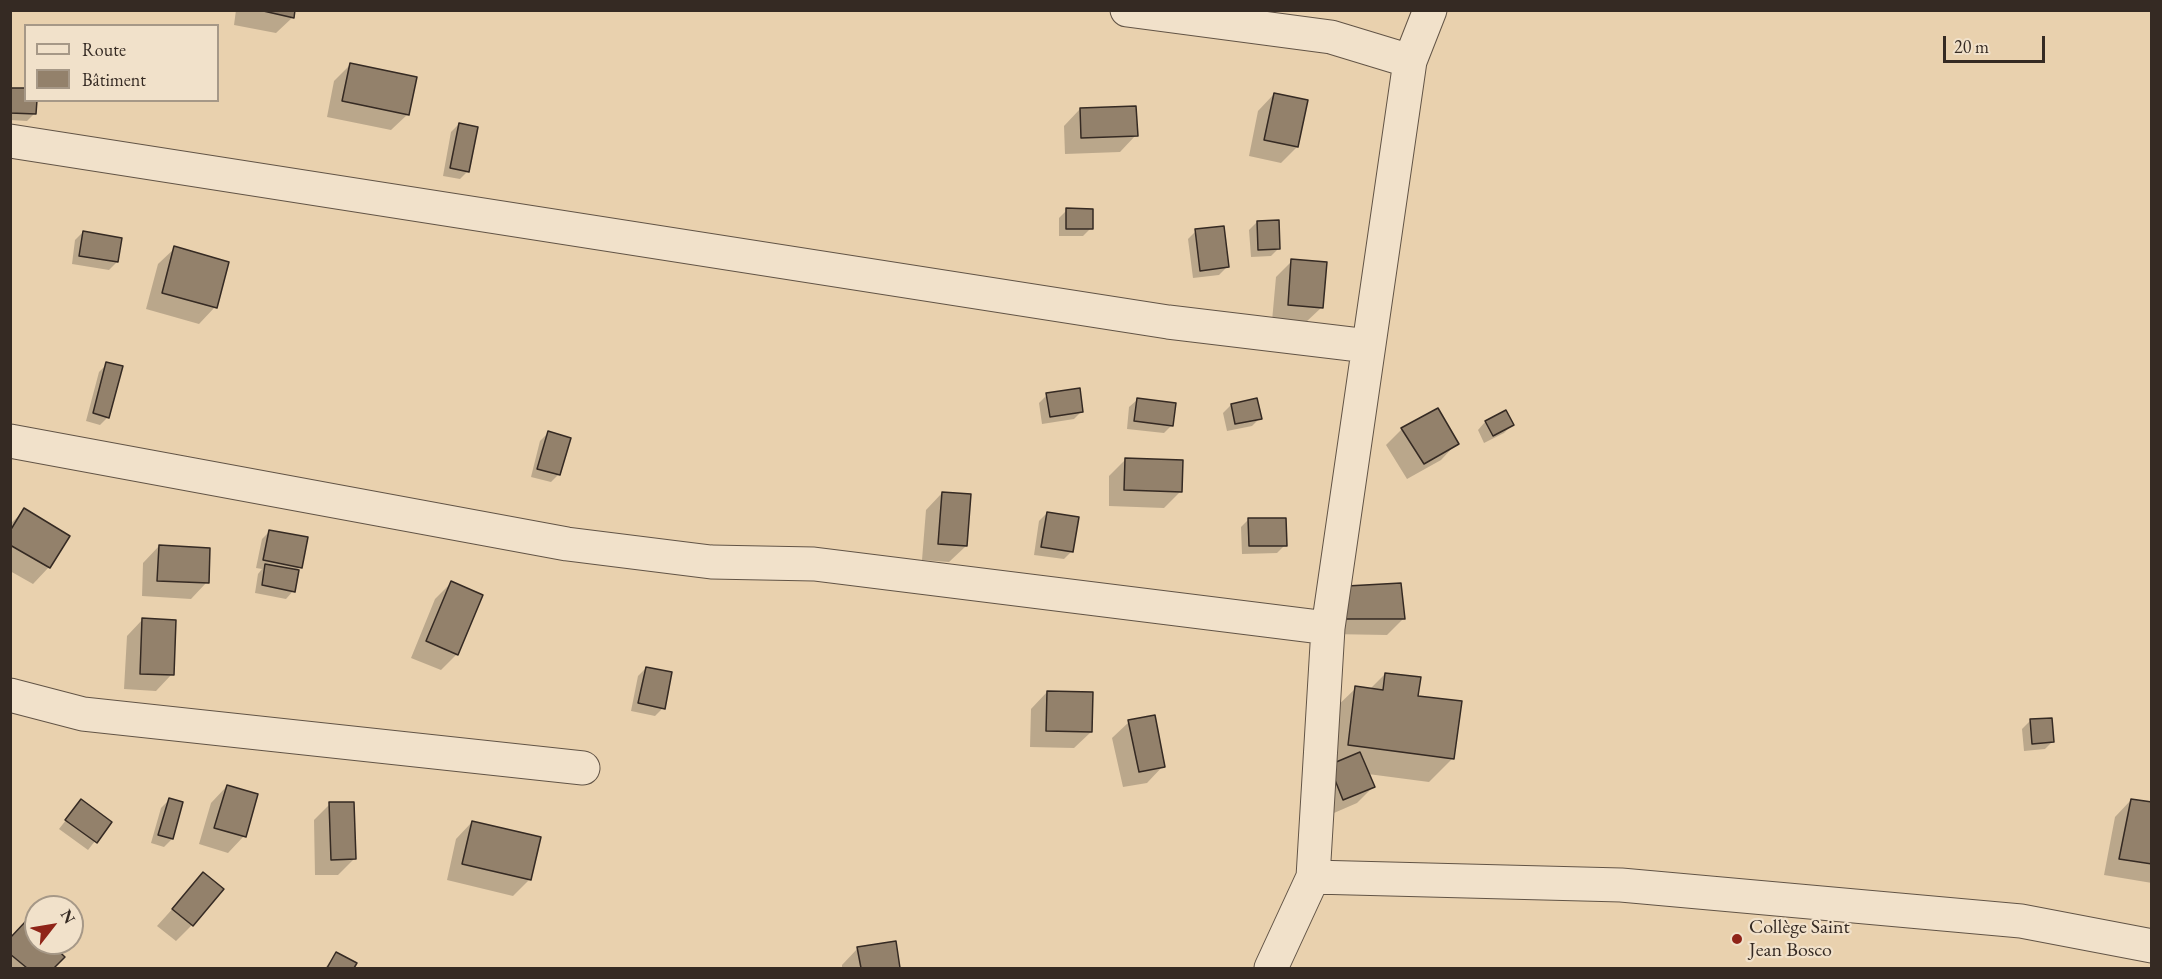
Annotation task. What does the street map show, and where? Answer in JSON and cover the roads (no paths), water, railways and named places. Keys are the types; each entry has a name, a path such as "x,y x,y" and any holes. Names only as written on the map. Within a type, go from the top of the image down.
{"street":[{"path":"1127,10 1330,37 1410,61"},
{"path":"1271,969 1313,877 1328,628 1410,61 1430,10"},
{"path":"10,141 1168,322 1368,346"},
{"path":"10,441 567,544 711,562 814,564 1328,628"},
{"path":"10,695 83,714 584,768"},
{"path":"1313,877 1621,885 2021,921 2151,946"}],"place":[{"name":"Collège Saint Jean Bosco","path":"1737,939"}]}
